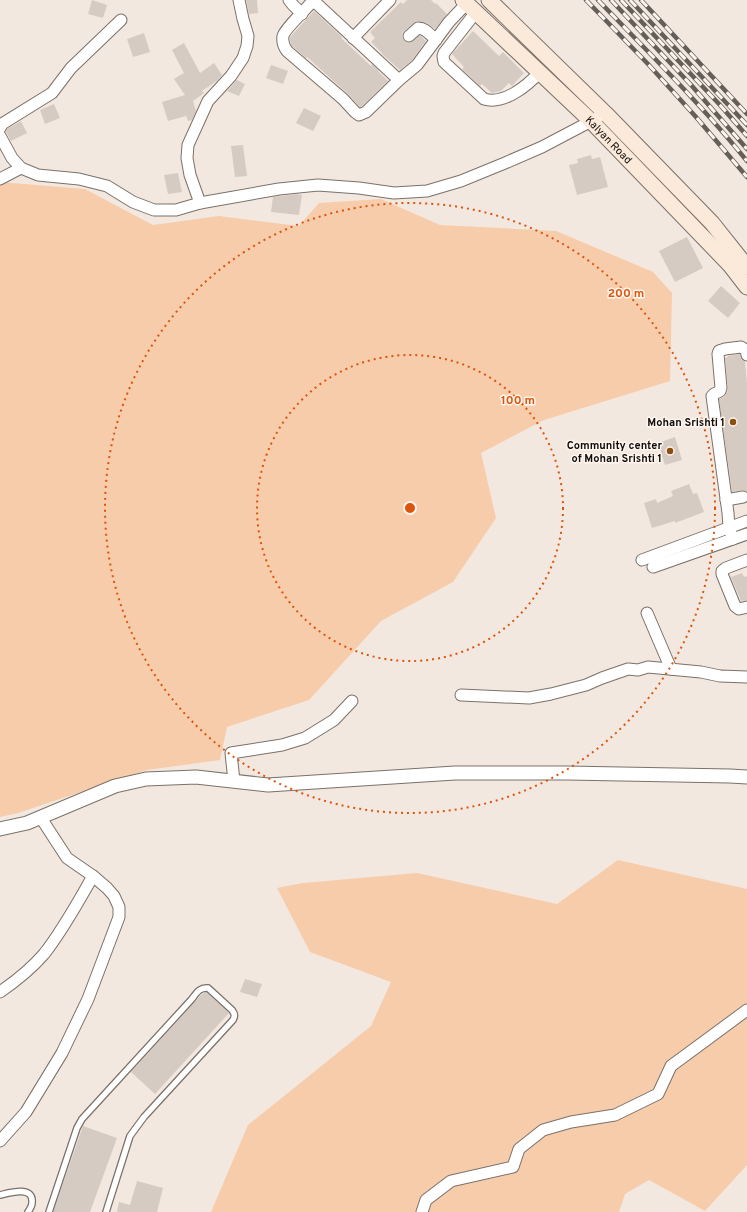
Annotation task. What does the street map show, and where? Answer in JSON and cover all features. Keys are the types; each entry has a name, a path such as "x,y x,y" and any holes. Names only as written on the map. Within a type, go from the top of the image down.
{"main road":[{"name":"Kalyan Road","path":"489,0 606,114 712,222 747,266"},
{"name":"Kalyan Road","path":"469,5 591,121 730,265 747,287"}],"street":[{"path":"200,203 190,175 187,158 188,145 208,101 231,76 243,58 247,46 248,36 239,0"},
{"path":"290,0 302,14"},
{"path":"353,38 390,0"},
{"path":"399,80 316,3 313,2 310,4 284,33 284,47 359,115 366,112 399,80 417,66 450,22 469,5"},
{"path":"469,5 444,53 443,59 450,67 484,99 487,100 499,99 512,95 527,85 540,72"},
{"path":"0,128 2,124 52,93 71,68 121,20"},
{"path":"409,36 418,28 421,28 436,40"},
{"path":"0,136 12,158 21,168 38,175 79,179 107,186 133,202 154,210 176,210 200,203 279,189 318,185 359,188 394,194 427,191 461,181 505,163 542,147 606,114"},
{"path":"0,179 21,168"},
{"path":"733,539 729,528 712,400 714,394 720,391 721,388 719,351 722,349 741,347 746,350 747,355"},
{"path":"726,500 743,498"},
{"path":"642,560 747,521"},
{"path":"654,567 733,539 747,536"},
{"path":"747,560 722,571 735,606 739,609 747,607"},
{"path":"723,576 747,567"},
{"path":"647,613 671,668"},
{"path":"461,695 529,698 586,685 602,678 628,670 638,670 648,667 671,668 720,676 747,677"},
{"path":"234,781 231,753 282,746 305,738 334,720 352,701"},
{"path":"0,829 27,823 41,818 115,786 146,779 196,777 268,785 455,773 567,773 747,777"},
{"path":"0,1141 26,1112 62,1053 88,999 119,917 119,907 110,892 93,876 67,858 41,818"},
{"path":"0,992 18,980 43,954 67,920 93,876"},
{"path":"422,1212 426,1200 451,1182 513,1167 519,1149 543,1130 571,1122 615,1115 658,1094 672,1066 747,1010"}],"lane":[{"path":"49,1212 77,1128 82,1118 200,989 204,987 208,988 232,1010 234,1013 233,1020 136,1126 130,1136 106,1212"},
{"path":"0,1195 21,1191 27,1192 31,1197 32,1203 28,1212"}],"shaded area":[{"path":"0,182 85,189 153,225 219,216 299,226 319,203 381,199 440,225 556,231 653,272 672,293 670,381 544,420 481,453 496,518 453,582 381,621 309,700 227,727 220,760 147,770 18,813 0,817"},
{"path":"618,860 747,889 747,1165 705,1211 649,1180 625,1194 619,1212 211,1212 248,1125 371,1026 391,982 310,952 277,888 303,883 417,873 557,904"}],"building":[{"path":"92,0 107,5 103,18 88,14"},
{"path":"246,0 257,0 258,13 249,14"},
{"path":"407,0 431,0 447,14 435,29 427,23 418,21 404,31 402,38 406,42 410,43 420,35 426,41 412,60 400,70 371,42 375,38 370,32 401,2 403,4"},
{"path":"314,11 371,66 372,64 388,81 360,107 348,94 307,57 306,58 291,45 290,37"},
{"path":"473,31 499,56 503,52 524,73 512,86 509,83 501,91 492,93 482,84 480,86 462,69 464,67 452,54"},
{"path":"144,33 150,52 133,57 127,39"},
{"path":"184,43 200,73 214,63 222,75 218,80 202,91 204,93 193,101 196,111 192,120 188,121 186,116 168,121 162,102 185,95 174,79 184,73 172,50"},
{"path":"271,65 288,71 283,84 266,78"},
{"path":"237,80 245,84 239,96 227,91"},
{"path":"54,104 60,118 45,124 40,110"},
{"path":"304,108 321,116 313,131 296,123"},
{"path":"21,121 27,133 11,141 6,132 7,129"},
{"path":"243,145 247,176 235,177 231,146"},
{"path":"591,155 592,159 600,157 608,187 577,195 569,165 578,163 577,159"},
{"path":"178,173 182,192 168,194 164,175"},
{"path":"297,194 302,195 299,215 271,212 273,197"},
{"path":"687,237 703,268 675,282 659,251"},
{"path":"721,286 740,303 728,318 708,301"},
{"name":"Mohan Srishti 1","path":"740,354 745,362 747,384 747,491 742,490 732,492 719,399 724,397 728,390 725,358"},
{"name":"Community center of Mohan Srishti 1","path":"675,437 682,460 665,465 658,443"},
{"path":"689,484 693,494 697,493 704,512 675,523 675,521 652,528 644,503 656,499 657,503 673,496 671,491"},
{"path":"742,573 744,577 747,576 747,600 741,601 731,577"},
{"path":"245,979 262,984 257,997 240,992"},
{"path":"206,992 229,1013 155,1094 131,1072 202,994"},
{"path":"83,1126 117,1138 90,1212 53,1212"},
{"path":"137,1181 163,1188 157,1212 117,1212 119,1202 130,1205"}],"railway":[{"path":"586,0 648,64 747,177"},
{"path":"598,0 693,99 747,161"},
{"path":"611,0 692,86 747,149"},
{"path":"621,0 720,105 747,136"},
{"path":"630,0 747,125"},
{"path":"641,0 747,114"}],"place":[{"name":"Mohan Srishti 1","path":"733,422"},
{"name":"Community center of Mohan Srishti 1","path":"670,451"}]}
